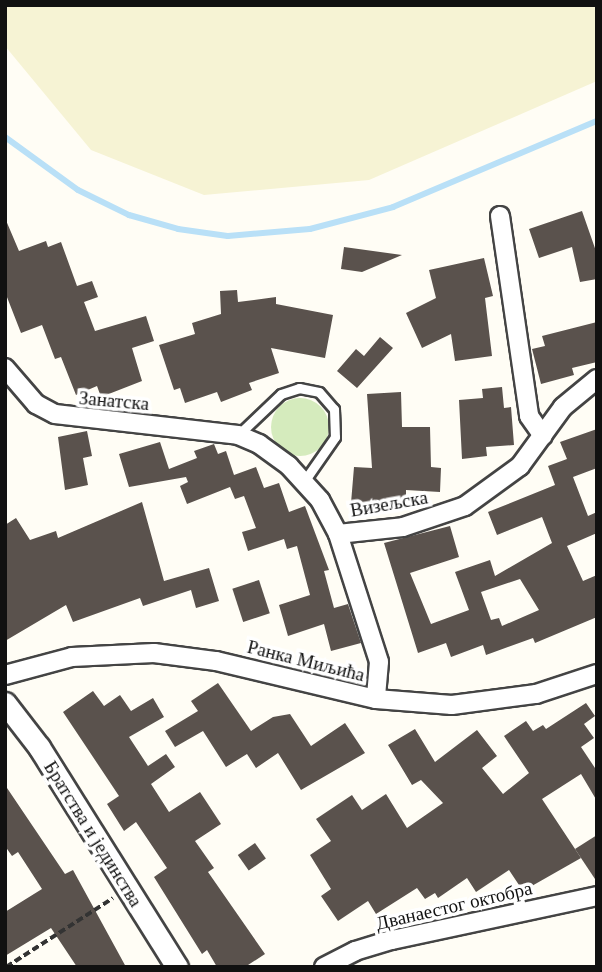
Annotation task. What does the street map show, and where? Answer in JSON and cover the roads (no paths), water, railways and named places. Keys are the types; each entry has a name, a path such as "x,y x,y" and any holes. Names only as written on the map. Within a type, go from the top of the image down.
{"street":[{"path":"500,216 529,416 543,436"},
{"name":"Занатска","path":"5,368 36,404 55,414 238,435 273,453 305,480 338,534 379,662 376,699"},
{"name":"Визељска","path":"338,534 403,527 448,515 509,476 577,392 597,379"},
{"name":"Ранка Миљића","path":"5,675 72,657 155,653 216,661 376,699 426,705 502,701 597,674"},
{"name":"Братства и јединства","path":"5,704 39,747 177,967"},
{"name":"Дванаестог октобра","path":"324,967 355,951 392,940 597,895"}],"lane":[{"path":"238,435 281,394 299,388 319,392 334,409 335,437 305,480"}],"waterway":[{"path":"5,137 78,190 129,215 178,229 228,236 310,229 393,207 597,121"}]}
